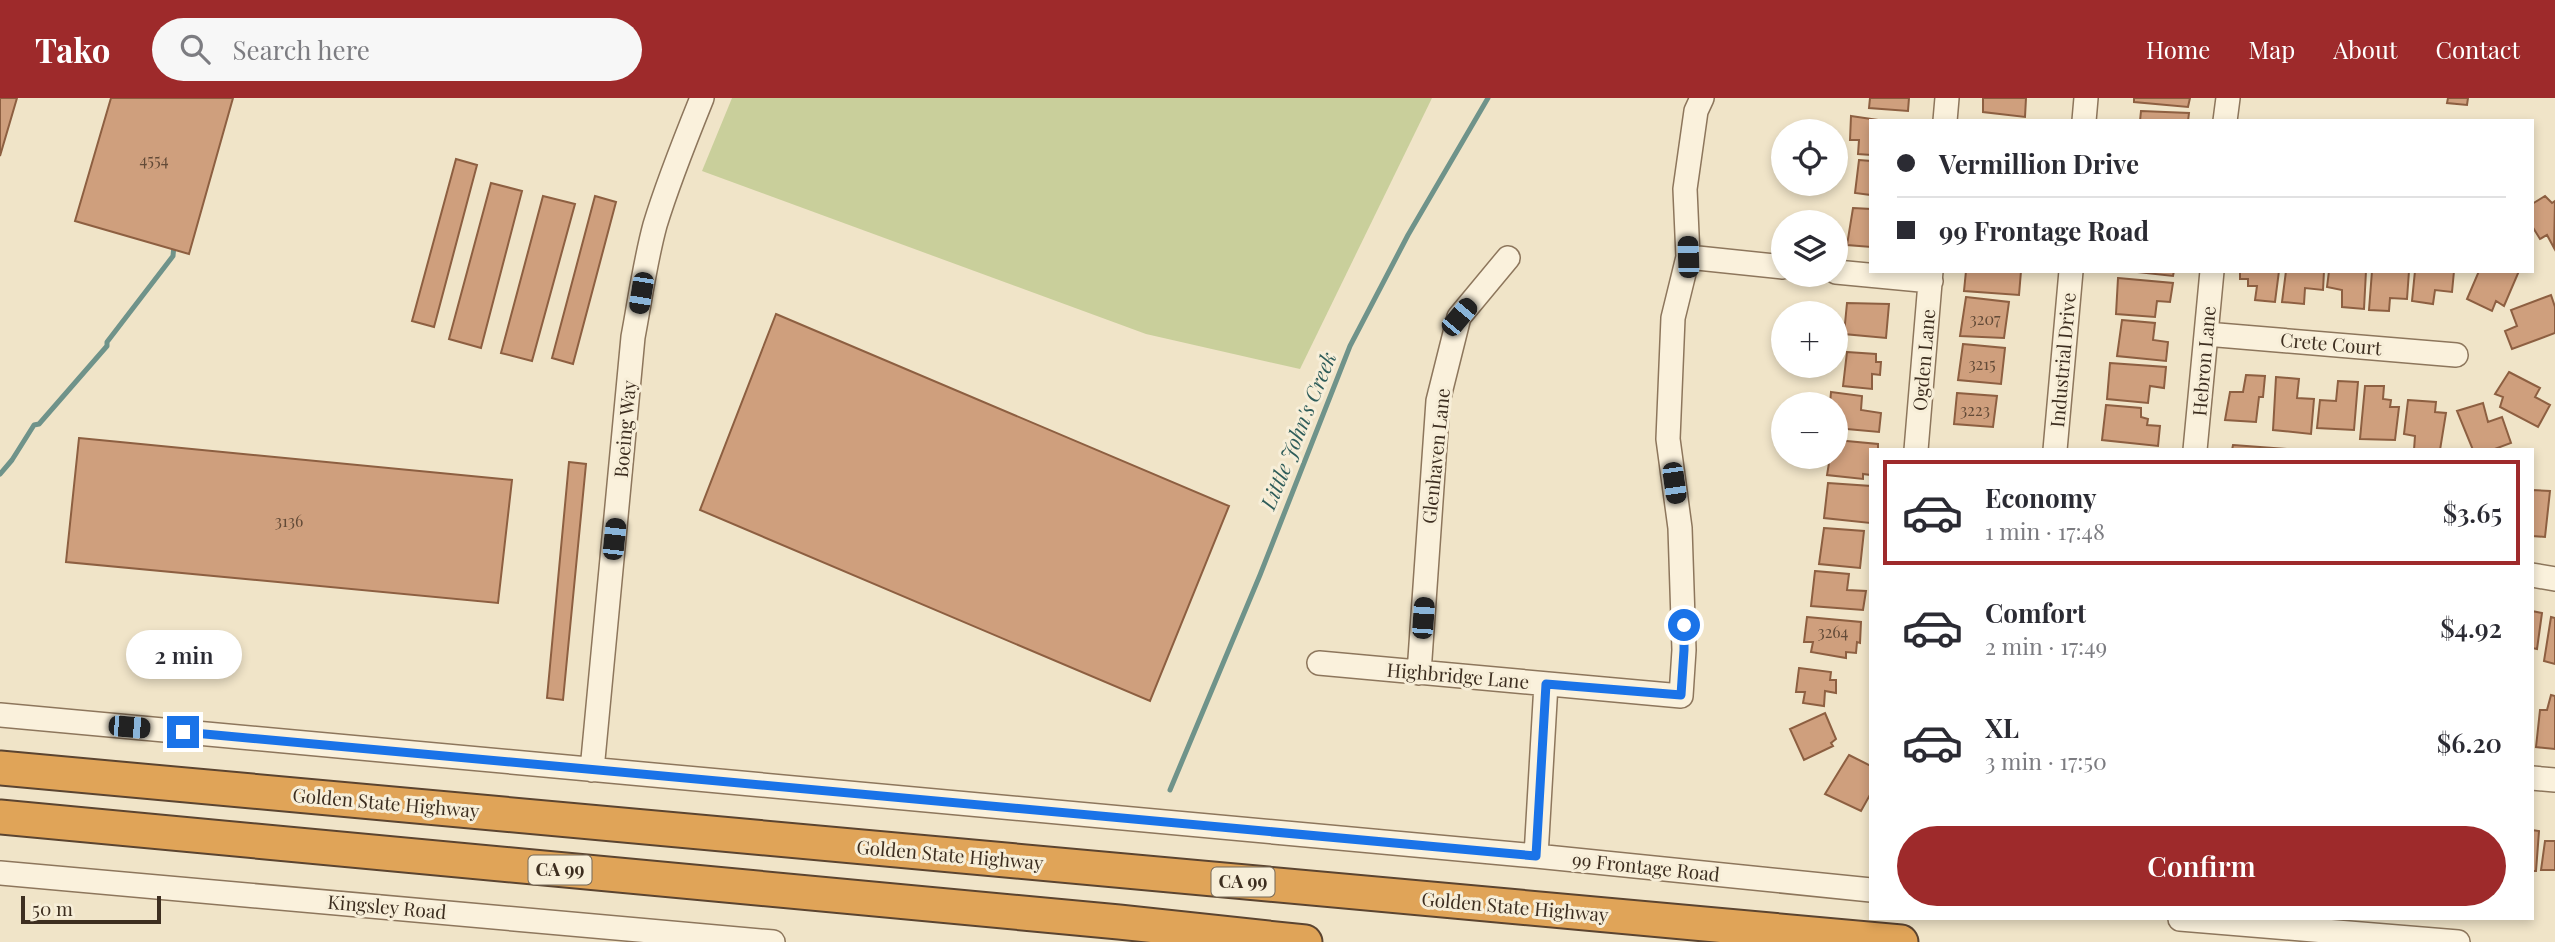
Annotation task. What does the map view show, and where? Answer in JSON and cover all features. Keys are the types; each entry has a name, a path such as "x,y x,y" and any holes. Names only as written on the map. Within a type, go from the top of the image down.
{"highway":[{"name":"Golden State Highway","path":"0,768 1900,942"},
{"name":"CA 99","path":"0,817 1305,942"}],"street":[{"name":"Boeing Way","path":"592,770 633,337 644,271 656,225 682,147 702,98"},
{"path":"1702,98 1696,111 1685,189 1688,257 1771,266"},
{"path":"1945,119 1947,98"},
{"path":"2084,119 2086,98"},
{"path":"2225,119 2228,98"},
{"name":"Highbridge Lane","path":"1319,663 1681,695 1684,650 1679,528 1668,439 1673,318 1688,257"},
{"name":"Glenhaven Lane","path":"1419,673 1438,401 1459,317 1508,258"},
{"path":"1848,273 1931,276"},
{"name":"Industrial Drive","path":"2055,448 2071,273"},
{"name":"Hebron Lane","path":"2195,448 2212,273"},
{"name":"Ogden Lane","path":"1916,448 1931,276"},
{"name":"Crete Court","path":"2206,334 2456,355"},
{"path":"2534,575 2555,579"},
{"path":"1536,856 1546,684"},
{"name":"99 Frontage Road","path":"0,715 1536,856 1869,890"},
{"path":"2534,778 2555,780"},
{"name":"Kingsley Road","path":"0,873 773,942"},
{"path":"2192,920 2458,942"}],"green space":[{"path":"732,98 1432,98 1300,369 1146,334 702,171"}],"building":[{"path":"0,98 17,98 0,156"},
{"path":"111,98 233,98 189,254 75,221"},
{"path":"1870,98 1909,98 1908,111 1869,108"},
{"path":"1983,98 2026,98 2025,117 1983,112"},
{"path":"2134,98 2190,98 2188,107 2134,102"},
{"path":"2448,98 2468,98 2467,105 2447,103"},
{"path":"2141,111 2189,113 2188,119 2140,119"},
{"path":"1851,116 1871,119 1869,119 1869,155 1858,154 1859,140 1850,140"},
{"path":"456,159 477,165 434,327 412,321"},
{"path":"1859,160 1869,161 1869,195 1855,193"},
{"path":"491,183 522,191 481,348 449,339"},
{"path":"543,196 575,204 532,361 501,353"},
{"path":"595,196 616,202 573,364 552,358"},
{"path":"2545,196 2552,203 2555,201 2554,248 2547,235 2540,239 2534,229 2534,203"},
{"path":"1853,208 1869,209 1869,247 1848,245"},
{"path":"1966,273 2021,273 2019,295 1964,291"},
{"path":"2146,273 2174,273 2173,276"},
{"path":"2240,273 2279,273 2275,302 2255,300 2257,286 2248,286 2248,279 2240,279"},
{"path":"2286,273 2324,273 2323,290 2305,288 2304,304 2282,302"},
{"path":"2329,273 2366,273 2364,309 2342,307 2342,290 2327,287"},
{"path":"2372,273 2409,273 2407,299 2390,298 2389,311 2369,310"},
{"path":"2415,273 2454,273 2452,292 2435,290 2433,304 2412,301"},
{"path":"2478,273 2518,273 2504,306 2496,301 2492,311 2467,299"},
{"path":"2118,278 2173,283 2170,302 2157,301 2155,317 2116,314"},
{"path":"2551,295 2555,307 2555,333 2512,349 2505,331 2517,326 2511,310"},
{"path":"1966,297 2009,302 2004,338 1960,336"},
{"path":"1848,303 1889,304 1886,338 1848,334"},
{"path":"776,314 1229,506 1150,701 700,510"},
{"path":"2122,320 2155,323 2153,340 2168,342 2166,361 2117,356"},
{"path":"1963,344 2005,348 2001,384 1958,380"},
{"path":"1848,352 1876,354 1876,362 1881,362 1880,375 1872,374 1872,389 1843,386 1844,378 1848,378"},
{"path":"2110,363 2166,367 2164,388 2150,386 2148,403 2107,399"},
{"path":"2509,372 2540,388 2535,397 2550,405 2538,427 2500,407 2503,397 2495,394"},
{"path":"2246,375 2265,376 2256,422 2225,420 2230,392 2243,392"},
{"path":"2276,377 2299,379 2297,398 2314,399 2311,434 2273,430"},
{"path":"2338,381 2358,382 2354,430 2317,428 2320,400 2336,401"},
{"path":"2365,386 2384,386 2383,399 2391,400 2390,407 2399,407 2395,440 2360,439"},
{"path":"1957,393 1997,396 1993,427 1954,424"},
{"path":"1848,394 1862,396 1861,410 1881,413 1879,432 1848,429"},
{"path":"2408,400 2436,402 2435,412 2446,413 2440,448 2414,448 2415,436 2404,434"},
{"path":"2483,403 2488,422 2502,417 2511,443 2497,448 2472,448 2457,411"},
{"path":"2106,405 2141,408 2141,417 2148,419 2147,425 2160,426 2158,446 2102,440"},
{"path":"79,438 512,480 498,603 66,562"},
{"path":"1848,441 1878,444 1878,448 1869,448 1869,475 1863,474 1863,479 1827,475 1828,469 1848,469"},
{"path":"2233,445 2273,448 2232,448"},
{"path":"569,462 586,464 563,700 547,698"},
{"path":"1828,483 1869,486 1869,523 1824,518"},
{"path":"2534,490 2550,491 2545,537 2534,536"},
{"path":"1824,528 1864,531 1860,568 1819,564"},
{"path":"1815,571 1849,574 1847,590 1866,591 1863,610 1811,606"},
{"path":"2534,611 2542,613 2537,649 2534,648"},
{"path":"1807,617 1861,622 1860,643 1857,642 1856,653 1846,652 1846,658 1811,652 1813,642 1804,642"},
{"path":"2551,617 2555,618 2555,664 2544,661"},
{"path":"1799,668 1831,672 1830,680 1836,680 1836,693 1825,691 1824,706 1803,703 1805,692 1796,692"},
{"path":"2551,695 2555,696 2555,749 2536,747 2540,710 2547,710"},
{"path":"1825,713 1836,739 1831,743 1833,746 1804,760 1790,729"},
{"path":"1849,755 1869,765 1869,797 1861,811 1825,794"},
{"path":"2534,830 2539,831 2534,871"},
{"path":"2545,841 2555,841 2555,870 2541,870"}],"waterway":[{"name":"Little John's Creek","path":"1170,790 1260,575 1350,346 1408,235 1488,98"},
{"path":"0,474 34,425 39,424 107,346 107,342 173,256 174,245"}],"route":[{"path":"183,732 1536,856 1546,684 1681,695 1684,625"}]}
